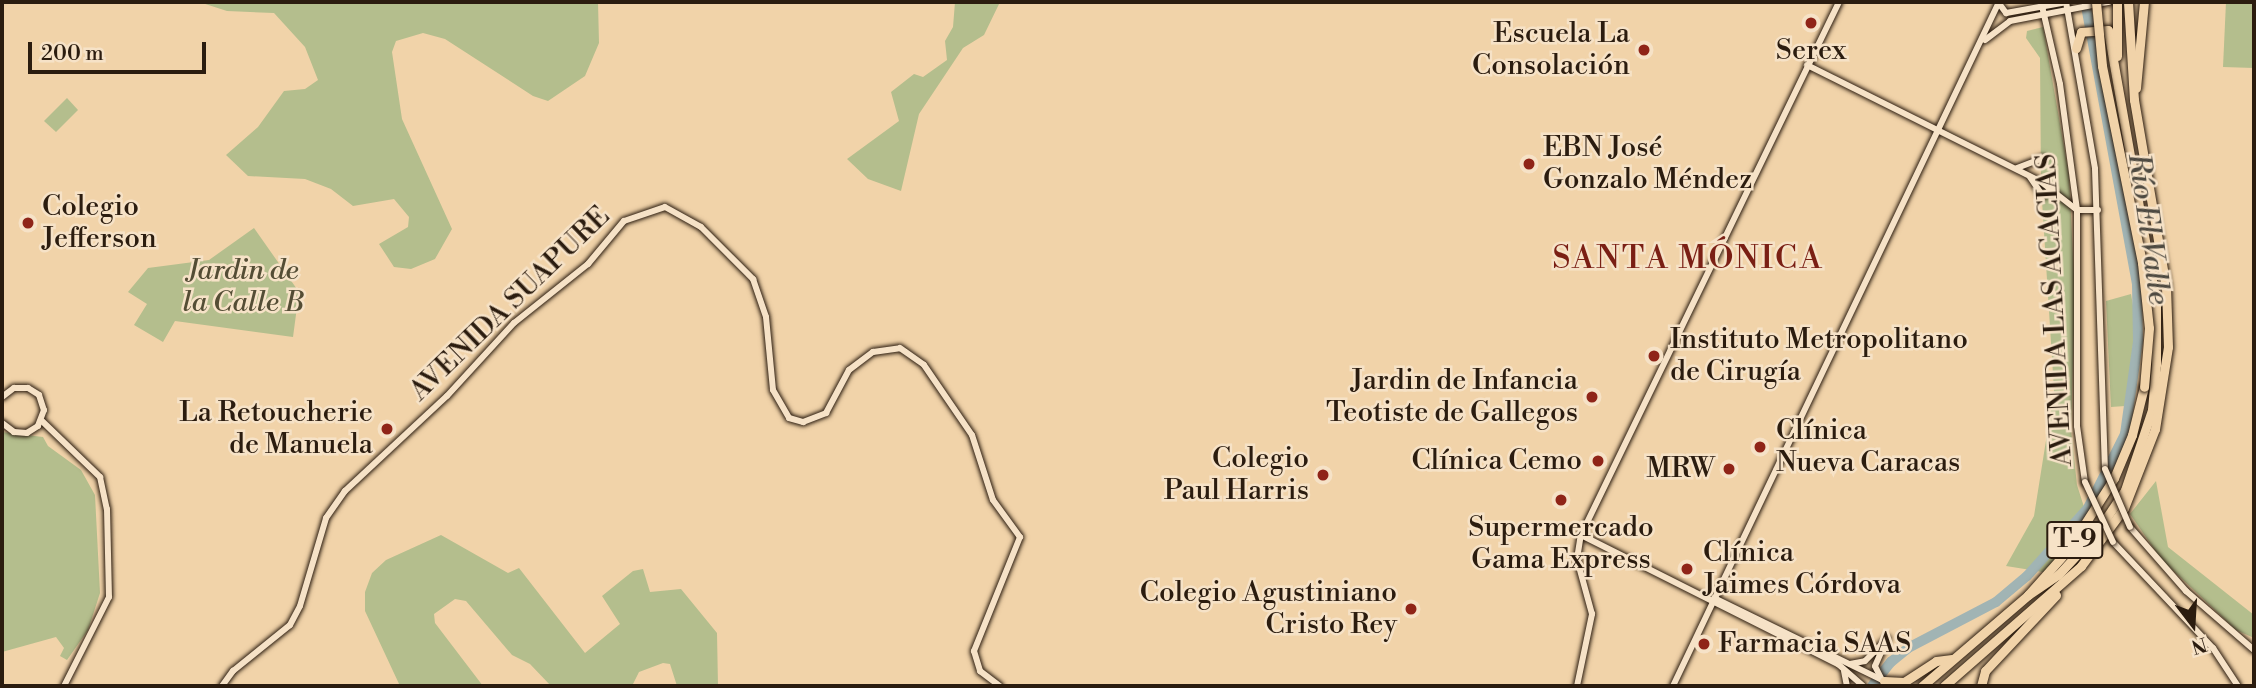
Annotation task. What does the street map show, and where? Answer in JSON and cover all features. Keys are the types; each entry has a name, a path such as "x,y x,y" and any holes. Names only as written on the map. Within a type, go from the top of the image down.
{"highway":[{"name":"T-9","path":"1922,686 2028,595 2068,550 2114,478 2144,387 2149,328 2141,263 2099,51 2096,2"},
{"path":"2117,2 2118,82"},
{"name":"T-9","path":"1981,686 1985,671 2081,566 2124,508 2155,429 2164,388 2166,287 2134,100 2128,2"},
{"path":"2134,100 2144,2"},
{"path":"2028,595 2058,575 2113,512 2125,490 2152,410 2156,303 2118,82 2106,30 2081,32 2076,48"},
{"name":"T-9","path":"1944,686 2081,566"},
{"path":"1884,681 1904,682 1936,661 1954,658"}],"street":[{"path":"1577,686 1592,614 1577,559 1581,535 1839,2"},
{"path":"1999,2 2007,13 2066,2"},
{"path":"1673,686 1999,2"},
{"name":"AVENIDA LAS ACACIAS","path":"2066,2 2092,139 2098,210 2105,469 2130,527 2186,591 2254,650"},
{"path":"1979,47 2003,23 2109,2"},
{"name":"AVENIDA LAS ACACIAS","path":"2042,6 2060,84 2077,210 2077,409 2085,482 2113,542 2213,648 2238,686"},
{"path":"1807,65 2015,168 2052,189 2077,210 2098,210"},
{"path":"2015,168 2042,158"},
{"path":"2026,174 2040,195 2052,189"},
{"name":"AVENIDA SUAPURE","path":"222,686 233,671 272,643 298,612 326,519 345,491 447,396 514,323 588,264 618,227 640,212 665,207 701,227 753,279 766,317 773,390 789,418 803,422 826,413 849,370 882,349 908,350 930,374 972,435 993,500 1020,537 974,651 981,671 1000,686"},
{"path":"2,397 13,388 34,391 44,405 41,421 20,433 2,423"},
{"path":"41,421 100,477 107,509 109,597 64,686"},
{"path":"1581,535 1838,664 1863,686"},
{"path":"1713,601 1884,681"},
{"path":"1850,664 1865,661 1887,639 1875,666 1884,681"},
{"path":"1838,664 1847,676 1847,686"}],"green space":[{"path":"199,2 598,2 599,43 585,76 548,101 533,96 445,39 423,33 396,41 392,52 402,119 452,229 435,259 411,269 394,267 379,244 408,227 409,217 394,199 353,206 331,189 305,179 248,176 226,155 258,127 284,91 305,89 318,80 305,47 274,13 227,11"},
{"path":"955,2 1000,2 984,35 963,48 919,114 901,191 868,179 847,159 899,121 891,92 914,74 923,77 947,60 945,41 953,27"},
{"path":"2226,2 2254,2 2254,68 2223,67"},
{"path":"2043,27 2069,175 2075,297 2071,430 2077,485 2091,529 2049,573 2006,566 2034,516 2054,390 2041,185 2040,58 2026,38 2027,31"},
{"path":"67,98 78,110 56,132 44,121"},
{"name":"Jardin de la Calle B","path":"254,228 299,292 293,337 175,321 163,342 134,325 147,304 128,292 148,268 209,260"},
{"path":"2131,294 2136,323 2125,406 2111,407 2106,301"},
{"path":"2,432 43,437 48,446 81,470 95,495 100,593 88,630 67,660 60,656 64,648 56,637 2,652"},
{"path":"2156,481 2168,547 2254,615 2254,638 2236,630 2161,559 2130,514"},
{"path":"441,535 508,573 519,568 585,653 620,624 602,596 633,571 643,569 650,592 681,589 717,633 718,686 677,686 670,664 663,663 639,672 632,686 551,686 530,664 512,655 466,601 455,599 434,614 435,623 483,686 400,686 365,611 365,592 372,573 386,560"}],"waterway":[{"name":"Río El Valle","path":"1872,686 1891,662 1908,648 1996,602 2027,576 2088,508 2125,434 2138,342 2137,284 2085,2"}],"place":[{"name":"Serex","path":"1811,23"},
{"name":"Escuela La Consolación","path":"1644,50"},
{"name":"EBN José Gonzalo Méndez","path":"1529,164"},
{"name":"Colegio Jefferson","path":"28,223"},
{"name":"Instituto Metropolitano de Cirugía","path":"1654,356"},
{"name":"Jardin de Infancia Teotiste de Gallegos","path":"1592,397"},
{"name":"La Retoucherie de Manuela","path":"387,429"},
{"name":"Clínica Nueva Caracas","path":"1760,447"},
{"name":"Clínica Cemo","path":"1598,461"},
{"name":"MRW","path":"1729,469"},
{"name":"Colegio Paul Harris","path":"1323,475"},
{"name":"Supermercado Gama Express","path":"1561,500"},
{"name":"Clínica Jaimes Córdova","path":"1687,569"},
{"name":"Colegio Agustiniano Cristo Rey","path":"1411,609"},
{"name":"Farmacia SAAS","path":"1704,644"}],"district":[{"name":"SANTA MÓNICA","path":"1688,258"}]}
